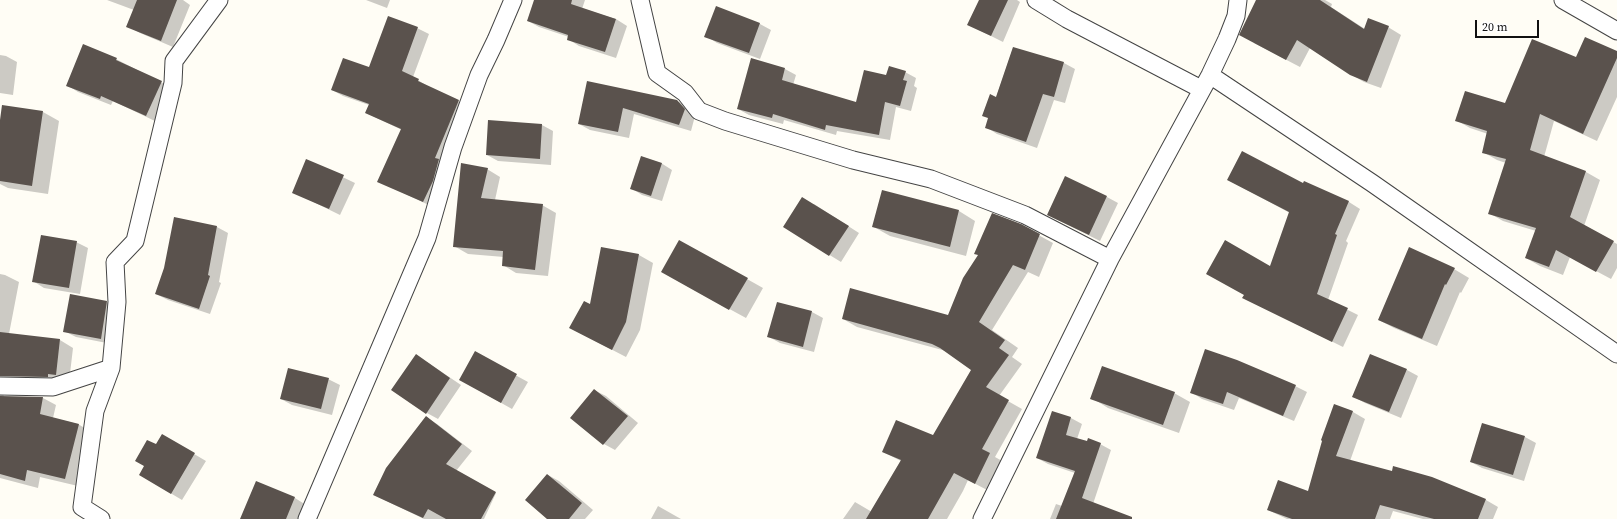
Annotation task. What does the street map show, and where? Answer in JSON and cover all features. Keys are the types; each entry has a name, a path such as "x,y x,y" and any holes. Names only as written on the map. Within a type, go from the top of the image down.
{"street":[{"path":"101,519 82,507 95,411 111,368 117,302 115,262 135,241 173,83 174,61 219,0"},
{"path":"307,519 428,238 453,146 479,75 513,0"},
{"path":"640,0 657,73 686,93 699,111 724,121 853,160 931,179 1025,215 1110,259"},
{"path":"1036,0 1067,19 1206,82 1372,183 1617,354"},
{"path":"982,519 1110,259 1206,82 1227,39 1236,16 1238,0"},
{"path":"1563,0 1615,25"},
{"path":"0,386 53,387 111,368"}],"building":[{"path":"137,0 177,0 161,41 126,27"},
{"path":"534,0 572,0 571,4 616,19 605,52 567,40 568,35 527,21"},
{"path":"979,0 1008,0 991,36 967,25"},
{"path":"1256,0 1320,0 1364,29 1368,18 1389,26 1367,82 1350,75 1297,40 1286,60 1239,35"},
{"path":"716,6 760,23 749,53 704,37"},
{"path":"388,16 418,27 402,71 419,79 418,81 459,100 435,158 439,159 433,181 423,202 377,182 401,129 365,113 369,104 331,90 343,58 369,67"},
{"path":"1585,37 1617,51 1617,58 1583,134 1540,114 1530,150 1586,171 1570,217 1614,241 1596,272 1556,250 1549,267 1525,258 1536,228 1488,214 1506,159 1482,153 1487,131 1455,121 1465,91 1505,103 1532,39 1576,57"},
{"path":"83,44 117,58 116,60 162,81 146,116 101,96 100,99 66,86"},
{"path":"1013,47 1064,62 1054,97 1043,94 1026,142 985,128 988,118 982,116 990,94 996,97"},
{"path":"751,58 785,68 782,80 856,102 864,70 886,75 889,66 906,71 903,80 907,81 900,106 885,102 879,135 826,125 825,130 773,114 772,118 737,109"},
{"path":"587,81 677,100 685,109 679,125 623,108 618,132 578,124"},
{"path":"2,105 43,111 32,186 0,181 0,120"},
{"path":"488,120 542,124 540,159 486,155"},
{"path":"1242,151 1303,183 1304,181 1349,201 1335,234 1337,235 1317,294 1348,308 1332,342 1242,298 1244,295 1206,274 1225,240 1270,266 1289,212 1227,180"},
{"path":"641,156 662,163 651,196 630,189"},
{"path":"306,159 344,175 329,209 292,193"},
{"path":"461,163 488,168 481,198 543,204 535,270 502,266 503,251 453,247"},
{"path":"1065,176 1107,196 1089,235 1047,215"},
{"path":"882,190 959,210 950,247 872,227"},
{"path":"802,197 849,226 829,256 783,227"},
{"path":"992,213 1021,224 1040,234 1025,270 1013,265 979,322 1005,340 999,348 1009,355 986,387 1009,400 982,449 990,453 975,484 954,473 928,519 866,519 901,460 882,452 896,420 933,435 971,370 932,344 842,319 850,288 948,315 963,278 978,255 974,254"},
{"path":"174,217 217,226 208,275 210,276 199,309 155,294 164,268"},
{"path":"41,235 77,241 69,288 32,282"},
{"path":"679,240 748,278 729,310 661,272"},
{"path":"601,247 639,254 626,322 612,350 569,328 584,301 590,304"},
{"path":"1409,247 1455,268 1446,285 1445,284 1422,339 1378,320"},
{"path":"70,294 107,301 101,339 63,332"},
{"path":"777,302 812,311 803,347 767,337"},
{"path":"0,332 60,339 56,375 48,374 48,377 0,376"},
{"path":"1205,349 1237,360 1296,385 1283,416 1227,392 1223,404 1190,393"},
{"path":"475,351 517,374 501,403 459,380"},
{"path":"416,354 450,378 426,414 391,390"},
{"path":"1370,354 1407,369 1389,412 1352,397"},
{"path":"1102,366 1175,392 1163,425 1090,399"},
{"path":"288,368 329,378 321,409 280,399"},
{"path":"594,389 628,416 603,445 570,418"},
{"path":"0,396 43,397 40,414 79,424 65,479 27,470 25,481 0,474"},
{"path":"1334,404 1353,411 1336,456 1392,471 1393,466 1432,477 1486,499 1478,519 1434,519 1380,505 1375,519 1292,519 1267,510 1278,480 1308,491 1322,441 1321,440"},
{"path":"1052,411 1071,417 1066,435 1087,441 1088,438 1101,443 1082,498 1132,517 1132,519 1056,519 1075,471 1036,458"},
{"path":"426,416 462,444 446,464 496,492 481,519 446,519 428,509 423,518 373,495 386,468"},
{"path":"1482,423 1525,436 1513,475 1470,462"},
{"path":"162,434 195,453 171,494 139,475 144,466 135,461 147,440 156,444"},
{"path":"547,474 582,503 569,519 547,519 525,500"},
{"path":"256,481 295,497 286,519 240,519"}]}
